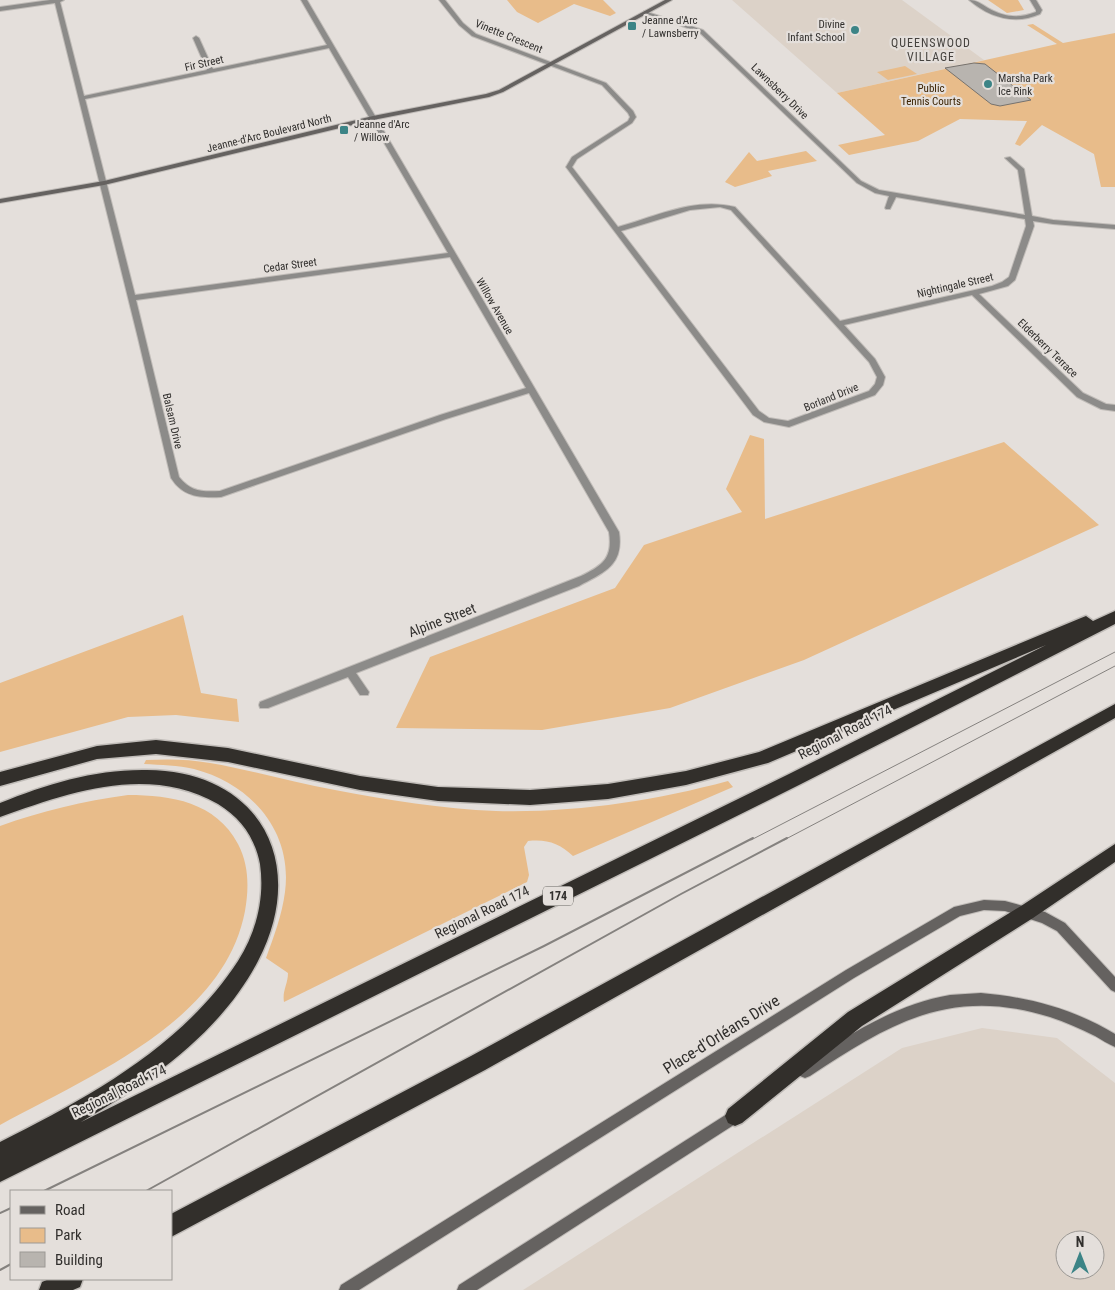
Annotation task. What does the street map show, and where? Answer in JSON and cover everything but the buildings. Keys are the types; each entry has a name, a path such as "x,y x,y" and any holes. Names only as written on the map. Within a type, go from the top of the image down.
{"highway":[{"path":"0,779 82,756 112,750 154,747 225,755 349,781 452,795 504,797 586,794 659,785 712,773 762,758 1115,609"},
{"name":"Regional Road 174","path":"0,1172 795,779 1115,617"},
{"path":"172,1225 478,1063 1115,710"},
{"path":"0,810 39,796 110,780 139,776 168,778 193,783 220,795 240,810 256,828 266,850 271,871 267,916 259,941 229,990 203,1022 173,1048 133,1078 53,1127 0,1153"},
{"path":"735,1116 856,1019 1027,912 1115,852"},
{"path":"50,1290 70,1280"}],"main road":[{"name":"Jeanne-d'Arc Boulevard North","path":"0,201 104,183 372,118 501,92 669,0"},
{"name":"Place-d'Orléans Drive","path":"346,1290 850,974 958,911 984,905 1005,906 1045,918 1061,927 1115,986"},
{"path":"464,1290 859,1036 901,1015 948,1000 985,997 1023,1002 1066,1016 1100,1031 1115,1041"}],"street":[{"path":"0,9 59,0"},
{"name":"Balsam Drive","path":"59,0 175,478 183,489 196,495 221,494 451,414 530,390"},
{"name":"Willow Avenue","path":"304,0 614,532 617,544 613,558 605,568 544,596"},
{"name":"Vinette Crescent","path":"442,0 461,24 474,35 551,64"},
{"path":"972,0 998,16 1022,19 1038,13 1039,10 1033,0"},
{"name":"Lawnsberry Drive","path":"646,12 701,31 859,182 877,192 1028,218 1080,225 1115,227"},
{"path":"196,38 211,72"},
{"name":"Fir Street","path":"82,98 331,46"},
{"name":"Borland Drive","path":"551,64 604,84 633,115 630,122 574,158 569,164 571,170 756,413 766,420 777,424 798,422 872,393 879,385 881,377 878,368 733,208 722,204 704,204 617,230"},
{"path":"1008,158 1021,169 1028,218"},
{"path":"888,208 892,196"},
{"name":"Nightingale Street","path":"839,324 1005,284 1012,278 1030,226 1028,218"},
{"name":"Cedar Street","path":"132,298 452,255"},
{"name":"Elderberry Terrace","path":"974,292 1080,395 1104,407 1115,408"},
{"name":"Alpine Street","path":"264,705 544,596"},
{"path":"350,672 364,692"}],"shaded area":[{"name":"Divine Infant School","path":"732,0 902,0 984,60 837,93"},
{"path":"982,1028 1057,1038 1115,1083 1115,1290 523,1290 902,1048"}],"green space":[{"path":"507,0 603,0 616,13 610,16 574,4 538,23 517,12"},
{"path":"988,0 1018,0 1024,10 1007,13"},
{"name":"Public Tennis Courts","path":"1033,24 1063,43 1115,33 1115,187 1101,187 1094,154 1042,125 1020,146 1015,144 1027,121 960,119 918,141 849,155 838,145 885,135 837,93 1057,44 1027,25"},
{"path":"905,66 917,74 888,80 877,72"},
{"path":"806,151 817,161 768,171 772,176 735,187 725,182 749,152 757,161"},
{"path":"750,435 764,439 765,519 1004,442 1099,525 804,660 670,708 542,730 396,728 430,657 615,588 644,545 742,512 726,489"},
{"path":"183,615 201,693 237,699 239,722 176,715 128,717 0,752 0,683"},
{"path":"146,760 202,762 375,797 435,806 496,811 584,808 643,800 728,781 733,787 573,856 563,848 552,843 528,841 524,847 529,875 527,882 284,1002 288,973 266,958 280,917 285,892 286,870 282,849 275,830 264,813 250,798 215,776 194,769 144,764"},
{"path":"128,795 176,799 191,804 205,810 229,830 242,852 246,868 247,885 245,911 232,950 210,984 182,1015 148,1041 111,1065 0,1125 0,826 63,807"}],"tram line":[{"path":"751,840 1115,652"},
{"path":"784,840 1115,666"},
{"path":"46,1190 544,946 753,838"},
{"path":"148,1190 681,894 787,838"},
{"path":"0,1213 10,1208"},
{"path":"0,1270 10,1265"}],"place":[{"name":"Jeanne d'Arc / Lawnsberry","path":"632,26"},
{"name":"Divine Infant School","path":"855,30"},
{"name":"Marsha Park Ice Rink","path":"988,84"},
{"name":"Jeanne d'Arc / Willow","path":"344,130"}],"district":[{"name":"QUEENSWOOD VILLAGE","path":"931,50"}]}
